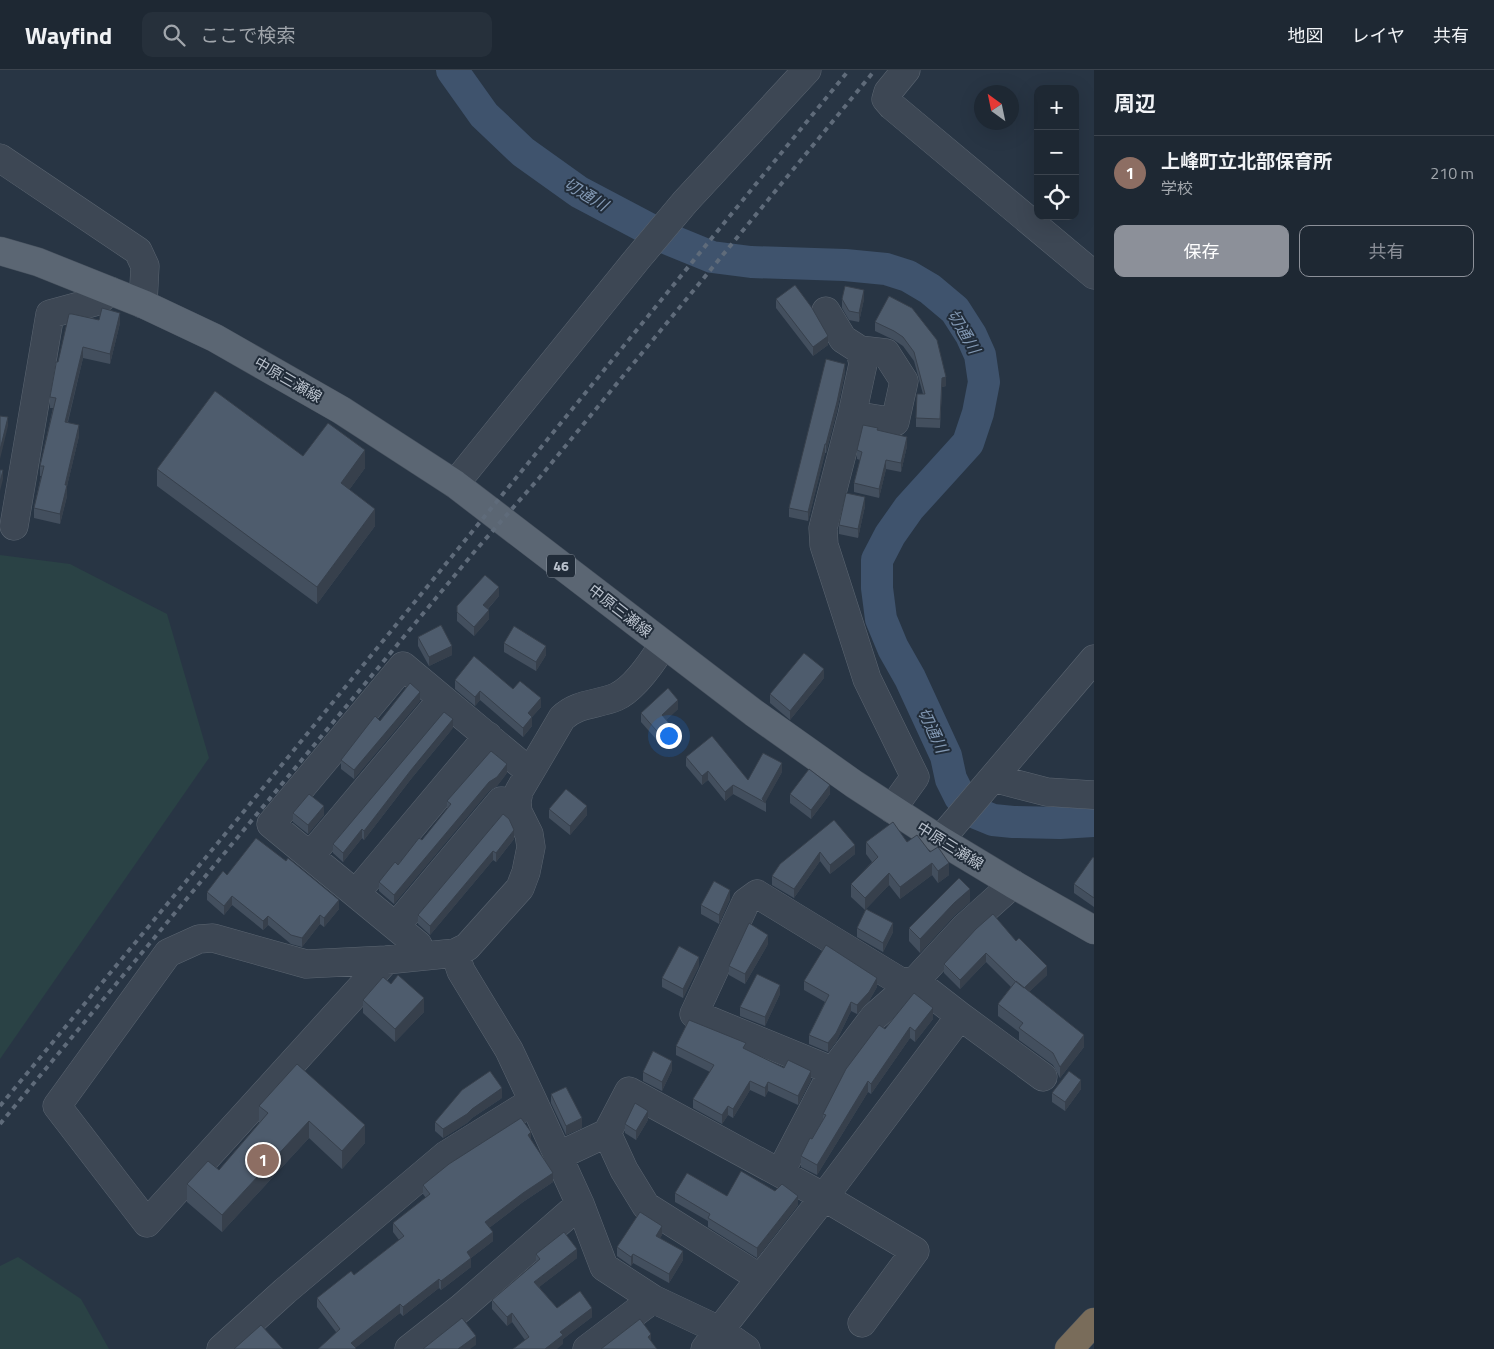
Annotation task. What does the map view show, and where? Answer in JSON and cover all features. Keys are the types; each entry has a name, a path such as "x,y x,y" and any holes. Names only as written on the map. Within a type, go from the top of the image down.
{"highway":[{"path":"1069,1349 1094,1322"}],"main road":[{"name":"中原三瀬線","path":"0,251 38,262 143,304 215,338 332,405 455,484 754,713 854,784 940,840 1094,930"}],"street":[{"path":"455,484 685,202 808,70"},
{"path":"906,70 888,92 886,99 892,106 1094,275"},
{"path":"0,158 138,251 145,266 143,304"},
{"path":"14,526 50,314 98,301 110,291"},
{"path":"826,311 844,339 860,350 886,353 904,381 895,422 852,415"},
{"path":"860,350 864,364 822,528 824,545 867,680 914,777 892,809"},
{"path":"386,960 147,1223 57,1106 168,953 200,939 213,938 306,964 455,954 467,947 520,888 526,872 531,847 529,834 518,812 519,791 562,718 569,711 615,698 625,692 654,660 664,645"},
{"path":"940,840 1094,659"},
{"path":"423,956 418,945 271,824 403,666 530,772"},
{"path":"310,856 442,699"},
{"path":"356,893 488,736"},
{"path":"993,778 1047,792 1094,795"},
{"path":"396,926 501,801 517,802"},
{"path":"780,1173 833,1071 874,1017 915,982 965,928 1013,884"},
{"path":"833,1071 694,1014 746,902 757,894 901,982 915,982 1043,1077"},
{"path":"455,954 461,971 509,1050 580,1204 604,1267 712,1340 746,1349"},
{"path":"712,1340 824,1197 960,1016"},
{"path":"558,1156 607,1133 629,1091 824,1197 915,1251 862,1323"},
{"path":"222,1349 285,1291 446,1155 533,1101"},
{"path":"607,1133 624,1170 646,1206 760,1278"},
{"path":"409,1349 461,1308 580,1204"},
{"path":"587,1349 653,1299"}],"green space":[{"path":"0,555 70,564 167,614 209,758 0,1059"},
{"path":"18,1257 81,1299 109,1349 0,1349 0,1266"}],"building":[{"path":"795,285 812,308 828,336 813,347 776,299"},
{"path":"845,286 864,290 859,313 849,311 842,299"},
{"path":"889,296 912,308 937,340 946,377 942,378 940,419 916,418 917,394 925,394 914,352 903,337 875,322"},
{"path":"102,308 120,313 110,354 83,347 65,422 79,425 60,514 34,508 44,466 40,466 56,398 50,397 56,362 58,362 69,314 99,320"},
{"path":"826,359 845,364 808,512 789,508"},
{"path":"215,391 303,456 328,423 365,450 341,483 375,509 317,587 157,469"},
{"path":"0,416 8,417 0,450"},
{"path":"863,425 907,437 901,463 886,460 879,489 854,483 862,452 857,450"},
{"path":"0,470 3,470 0,482"},
{"path":"846,493 865,497 858,529 839,525"},
{"path":"485,575 499,587 483,605 489,610 474,627 457,612 457,606"},
{"path":"441,625 452,646 429,657 418,637"},
{"path":"514,626 546,646 536,662 504,643"},
{"path":"804,653 824,669 790,711 770,694"},
{"path":"474,656 513,689 520,681 541,698 528,713 532,717 523,728 480,691 475,697 455,680"},
{"path":"410,683 420,692 354,770 341,760 375,716 380,721"},
{"path":"668,688 678,700 662,715 674,729 663,738 641,713"},
{"path":"444,712 453,719 364,831 362,829 343,853 333,844"},
{"path":"712,736 748,780 763,753 782,763 762,799 766,803 733,785 725,792 708,771 702,776 686,757"},
{"path":"491,751 507,764 497,777 489,782 394,895 379,882 395,862 398,865 419,838 422,840 451,804 447,801"},
{"path":"809,769 830,785 811,810 790,794"},
{"path":"566,789 587,806 570,826 549,809"},
{"path":"309,794 324,806 308,825 293,813"},
{"path":"503,814 509,819 514,830 496,853 493,851 430,926 418,915"},
{"path":"834,820 855,845 830,865 820,852 794,889 772,876 780,864"},
{"path":"893,822 907,842 917,835 930,852 938,847 949,863 938,871 932,863 900,887 889,873 865,898 851,884 878,857 866,842"},
{"path":"256,838 286,861 288,858 339,900 324,918 320,915 302,938 291,935 268,916 263,921 232,896 224,906 207,892 223,871 227,875"},
{"path":"1094,858 1094,898 1074,884"},
{"path":"959,878 970,889 920,939 909,928"},
{"path":"714,881 730,890 719,915 701,905"},
{"path":"866,909 893,923 883,943 857,928"},
{"path":"993,914 1016,941 1019,938 1047,966 1024,988 986,953 960,980 944,964 976,929"},
{"path":"749,923 768,935 745,974 729,966"},
{"path":"826,945 877,978 869,992 857,1005 851,1002 836,1033 828,1043 809,1035 829,995 804,981"},
{"path":"679,946 699,957 683,989 662,978"},
{"path":"757,974 780,985 765,1017 740,1007"},
{"path":"398,975 424,998 395,1029 363,1000 383,977 391,984"},
{"path":"1016,981 1084,1035 1060,1067 1053,1053 1019,1028 1023,1023 998,1004"},
{"path":"914,993 933,1008 915,1031 910,1027 871,1084 868,1081 817,1165 801,1156 810,1138 812,1139 826,1115 823,1114 846,1069 879,1025 885,1029"},
{"path":"689,1020 746,1043 743,1048 784,1068 788,1060 811,1071 798,1096 768,1082 765,1088 750,1081 733,1109 728,1106 722,1115 693,1099 714,1065 676,1046"},
{"path":"653,1051 672,1061 662,1082 643,1072"},
{"path":"297,1064 365,1125 342,1151 309,1121 222,1215 187,1184 208,1161 219,1170 268,1113 259,1106"},
{"path":"490,1071 502,1088 443,1129 435,1122 462,1090"},
{"path":"1069,1071 1081,1080 1065,1102 1052,1093"},
{"path":"566,1087 582,1118 566,1126 551,1094"},
{"path":"635,1103 648,1111 636,1131 625,1124"},
{"path":"521,1118 531,1132 528,1135 553,1173 485,1222 493,1232 467,1252 471,1258 441,1281 439,1279 403,1307 400,1304 351,1343 355,1349 318,1349 340,1329 317,1298 351,1271 354,1275 404,1236 393,1223 430,1194 423,1185 449,1164"},
{"path":"741,1171 775,1191 782,1184 798,1196 757,1248 708,1218 710,1214 675,1193 687,1173 727,1196"},
{"path":"640,1212 662,1226 656,1236 683,1251 669,1274 633,1254 631,1257 617,1247"},
{"path":"564,1232 577,1249 534,1282 557,1308 580,1291 592,1308 560,1332 563,1335 545,1349 513,1349 529,1337 512,1313 507,1317 492,1300 540,1259 536,1254"},
{"path":"462,1318 476,1336 458,1349 423,1349"},
{"path":"640,1319 651,1334 648,1337 657,1349 601,1349"},
{"path":"261,1325 283,1349 234,1349"}],"waterway":[{"name":"切通川","path":"452,70 484,115 523,152 579,192 668,239 712,257 751,262 845,265 886,269 908,276 930,289 955,310 971,335 980,355 984,382 978,413 968,443 909,508 890,535 877,560 877,588 881,619 893,648 910,678 946,756 951,779 960,797 976,813 993,820 1013,822 1060,823 1094,821"}],"railway":[{"path":"0,1106 236,821 849,70"},
{"path":"0,1124 475,551 540,477 875,70"}],"place":[{"name":"上峰町立北部保育所","path":"263,1160"}]}
